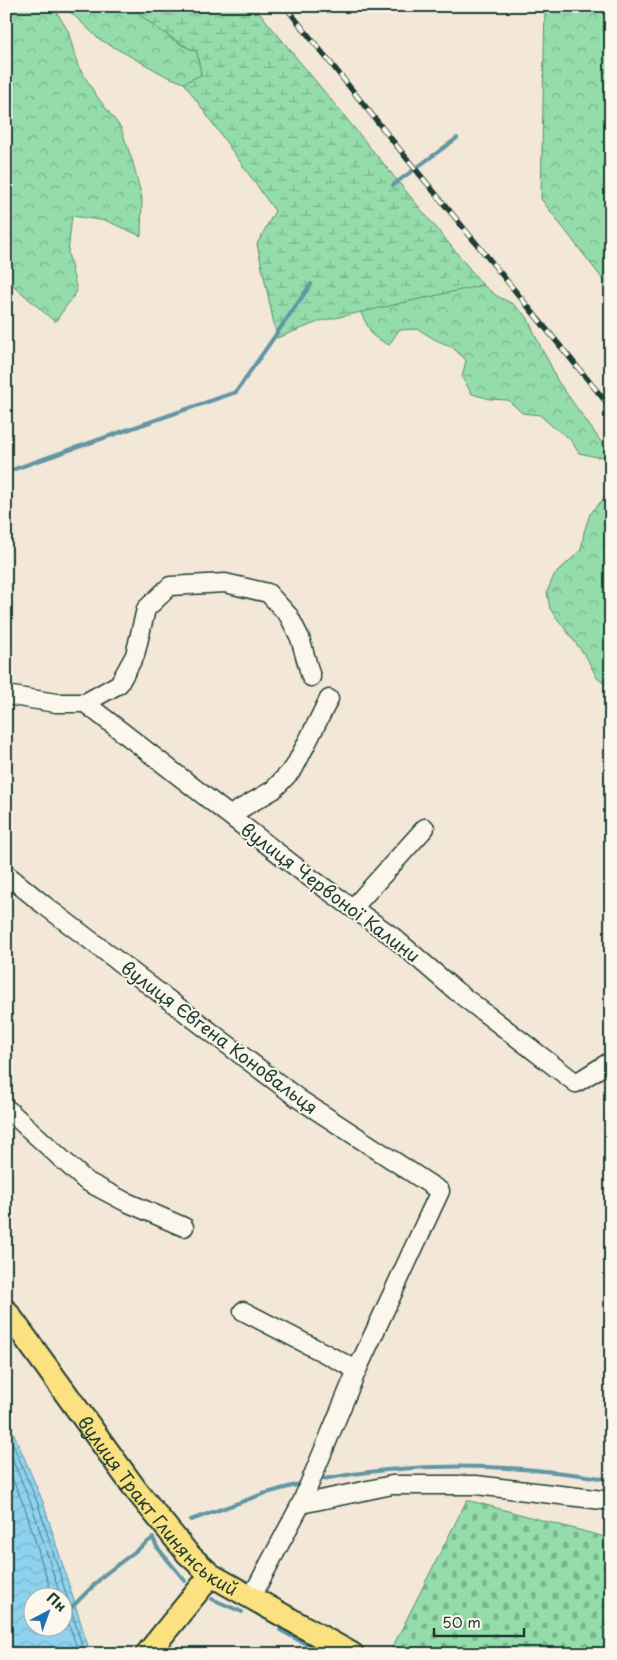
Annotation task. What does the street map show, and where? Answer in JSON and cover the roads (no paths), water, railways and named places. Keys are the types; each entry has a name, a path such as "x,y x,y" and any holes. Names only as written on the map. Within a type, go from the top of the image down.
{"main road":[{"name":"вулиця Тракт Глинянський","path":"6,1311 136,1490 188,1554 211,1575 352,1654"},
{"path":"147,1654 211,1575"}],"street":[{"path":"6,695 56,703 85,703 119,684 135,654 146,609 170,586 225,583 268,592 289,616 300,638 311,677"},
{"path":"230,815 272,790 294,768 329,699"},
{"name":"вулиця Червоної Калини","path":"85,703 305,874 392,936 456,991 576,1083 611,1061"},
{"path":"353,908 425,828"},
{"name":"вулиця Євгена Коновальця","path":"6,874 299,1099 440,1191 356,1370"},
{"path":"6,1108 86,1181 124,1201 184,1227"},
{"path":"243,1311 356,1370 304,1496 251,1598"},
{"path":"304,1496 392,1484 476,1485 611,1501"}],"water":[{"path":"6,1415 43,1502 70,1588 22,1588 22,1638 72,1638 72,1595 88,1646 85,1654 6,1654"}],"waterway":[{"path":"393,185 457,138"},
{"path":"6,472 236,392 311,284"},
{"path":"317,1480 376,1471 436,1467 525,1469 611,1480"},
{"path":"191,1520 263,1494 303,1483"},
{"path":"72,1607 104,1575 153,1538 157,1547 185,1581"},
{"path":"212,1599 242,1612"},
{"path":"280,1630 324,1654"}],"railway":[{"path":"285,6 611,408"}]}
